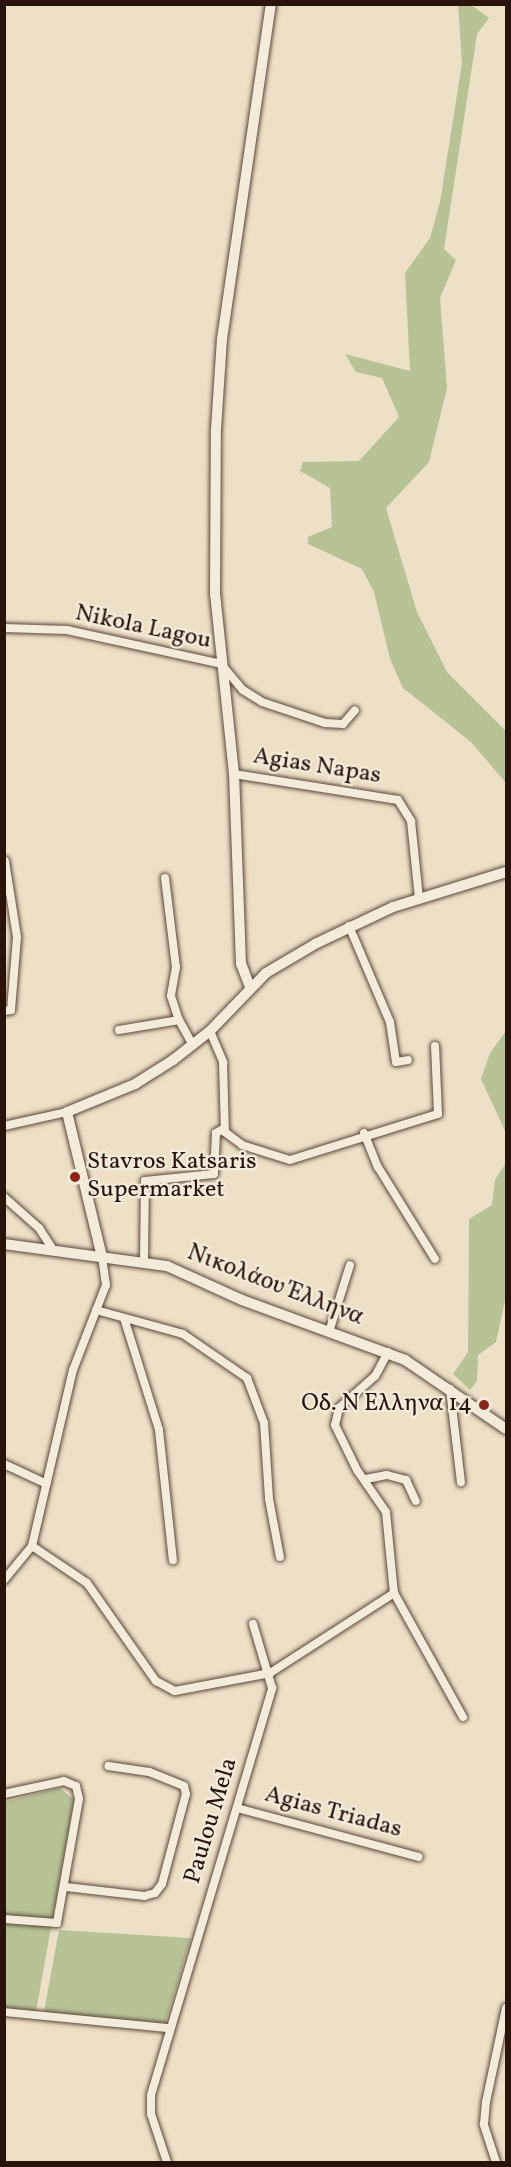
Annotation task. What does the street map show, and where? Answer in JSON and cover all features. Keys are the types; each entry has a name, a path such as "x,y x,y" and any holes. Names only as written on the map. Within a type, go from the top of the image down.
{"street":[{"path":"250,987 241,964 234,774 215,594 218,384 271,4"},
{"name":"Nikola Lagou","path":"4,628 67,630 221,664 243,690 273,705 343,724 356,710"},
{"name":"Agias Napas","path":"234,774 398,800 411,822 419,898"},
{"path":"4,1011 11,1010 17,936 5,861"},
{"path":"4,1126 67,1112 135,1083 193,1045 210,1031 250,987 284,962 349,926 419,898 507,872"},
{"path":"165,878 176,967 171,996 178,1020 193,1045"},
{"path":"349,926 390,1022 396,1062 408,1060"},
{"path":"119,1030 178,1020"},
{"path":"210,1031 222,1062 223,1129 242,1145 290,1160 364,1133 438,1114 435,1046"},
{"path":"6,1575 32,1546 73,1370 105,1285 102,1257 67,1112"},
{"path":"144,1260 145,1181 214,1174 216,1133 223,1129"},
{"path":"364,1133 378,1167 435,1258"},
{"path":"4,1197 39,1228 54,1251"},
{"name":"Νικολάου Έλληνα","path":"4,1244 144,1260 329,1332 388,1352 450,1389 507,1429"},
{"path":"329,1332 350,1265"},
{"path":"96,1310 183,1334 247,1378 264,1423 269,1498 280,1557"},
{"path":"124,1318 159,1430 173,1560"},
{"path":"388,1352 375,1376 345,1401 336,1415 340,1434 386,1512 394,1593 463,1717"},
{"path":"450,1389 461,1482"},
{"path":"4,1464 47,1484"},
{"path":"366,1479 387,1475 406,1480 416,1501"},
{"path":"32,1546 87,1583 156,1681 167,1689 186,1691 270,1673 394,1593"},
{"name":"Paulou Mela","path":"167,2163 150,2104 168,2028 270,1697 270,1673 253,1624"},
{"path":"66,1887 144,1896 155,1893 162,1884 186,1794 184,1786 149,1772 108,1766"},
{"path":"4,1794 56,1780 76,1786 79,1799 66,1887 57,1923 4,1919"},
{"name":"Agias Triadas","path":"237,1808 419,1857"},
{"path":"496,2163 484,2124 486,2102 507,2008"},
{"path":"4,2012 168,2028"}],"green space":[{"path":"458,5 471,5 489,18 477,34 444,249 456,260 440,298 447,388 429,462 386,508 417,612 447,672 506,731 506,783 471,742 403,688 390,659 374,592 362,569 308,544 308,537 332,527 330,488 300,471 303,462 359,461 399,417 382,378 356,372 345,354 410,371 405,273 430,238 440,202 462,63"},
{"path":"506,1031 506,1133 481,1079 490,1053"},
{"path":"506,1162 506,1296 496,1342 478,1355 477,1381 470,1390 453,1374 468,1352 469,1219 492,1205 495,1180"},
{"path":"60,1788 74,1800 36,2011 5,2008 5,1802"},
{"path":"59,1930 191,1938 165,2024 44,2012"}],"place":[{"name":"Stavros Katsaris Supermarket","path":"75,1177"},
{"name":"Οδ. Ν Ελληνα 14","path":"484,1405"}]}
